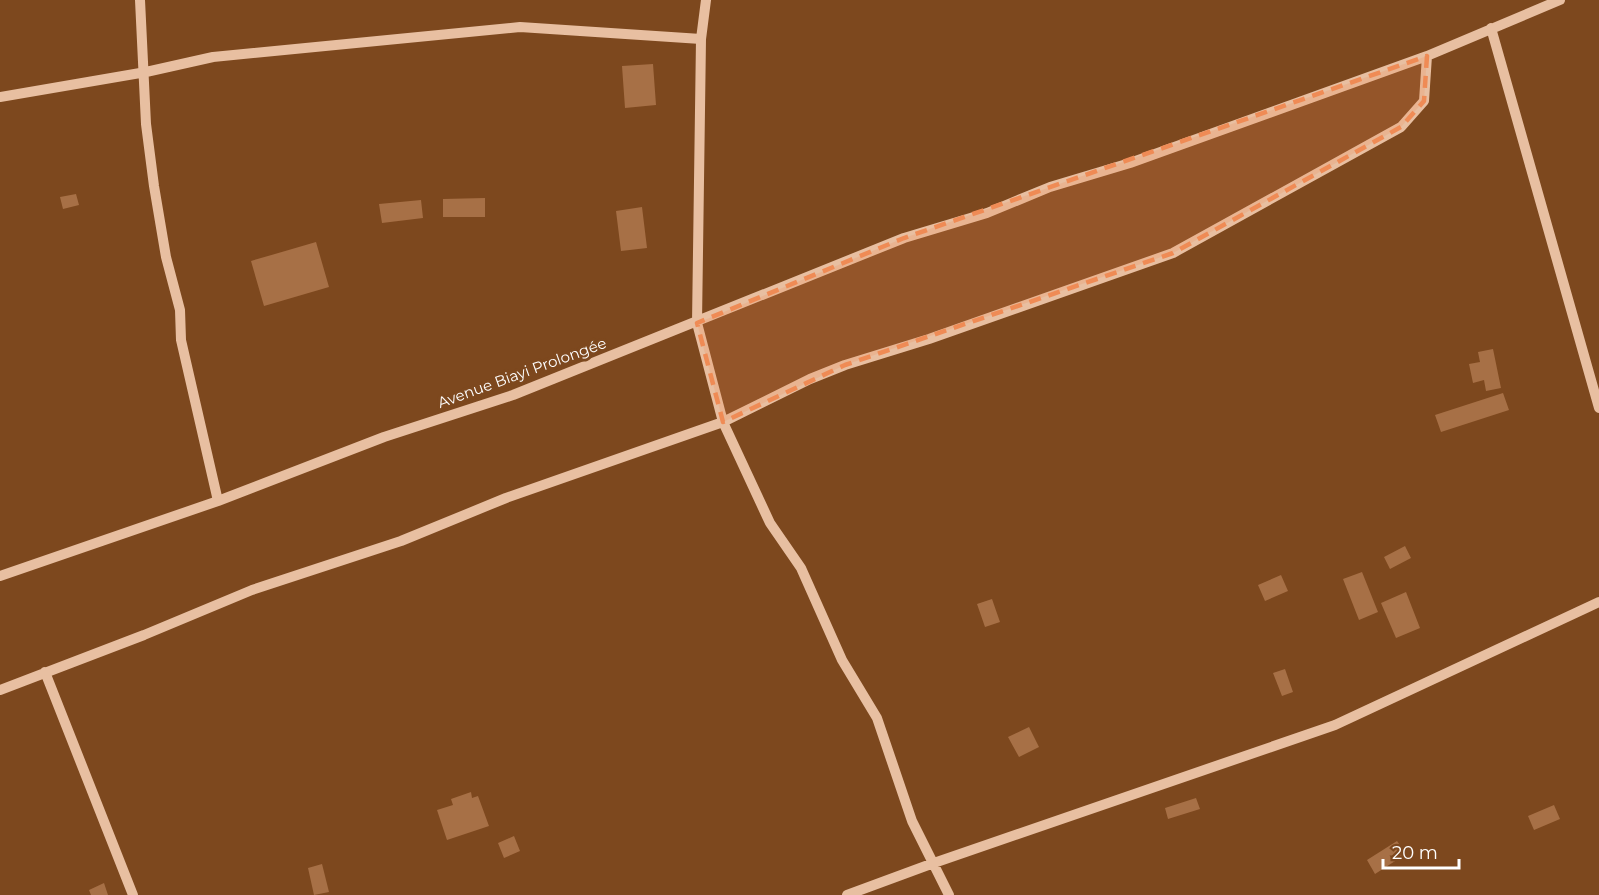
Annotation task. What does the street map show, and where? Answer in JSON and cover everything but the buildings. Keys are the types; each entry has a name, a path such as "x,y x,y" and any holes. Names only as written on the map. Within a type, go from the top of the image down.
{"street":[{"path":"140,0 146,72 146,124 154,186 166,257 180,310 181,340 218,501"},
{"path":"706,0 701,39 697,323 723,422 770,523 801,568 842,660 877,718 912,821 931,864 949,895"},
{"name":"Avenue Biayi Prolongée","path":"0,576 218,501 384,437 513,395 904,238 987,213 1050,187 1130,163 1427,56 1560,0"},
{"path":"0,97 146,72 213,57 520,27 701,39"},
{"path":"1491,28 1599,408"},
{"path":"0,690 252,590 401,541 506,498 723,422 810,379 845,365 929,339 1173,253 1401,127 1424,101 1427,56"},
{"path":"848,895 931,864 1335,725 1599,602"},
{"path":"45,672 133,895"}],"highlighted area":[{"path":"1427,56 1424,101 1401,127 1173,253 845,365 723,422 697,323 904,238"}]}
